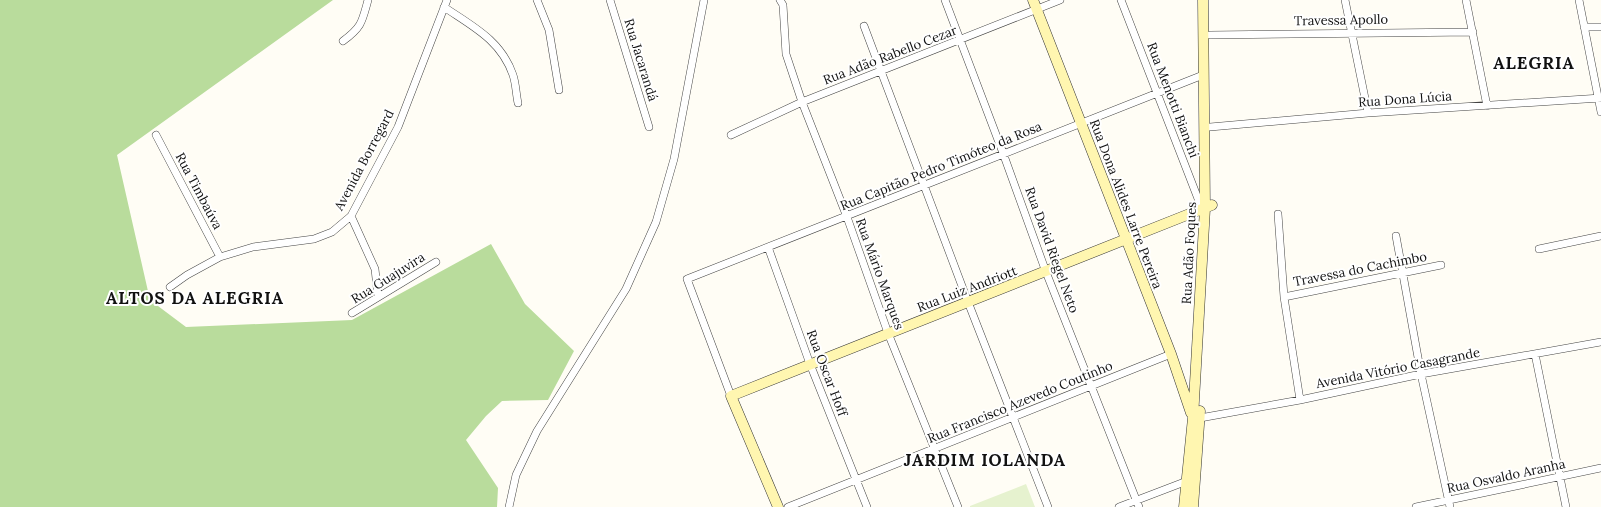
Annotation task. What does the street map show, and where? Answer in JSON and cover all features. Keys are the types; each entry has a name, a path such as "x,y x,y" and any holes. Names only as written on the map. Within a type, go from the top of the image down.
{"street":[{"path":"343,41 357,30 362,22 368,0"},
{"path":"537,0 549,30 559,90"},
{"name":"Rua Jacarandá","path":"610,0 649,127"},
{"path":"509,507 516,475 537,431 626,289 656,222 674,159 704,0"},
{"name":"Rua Mário Marques","path":"780,0 783,5 786,54 802,102 847,217 888,333 958,507"},
{"name":"Rua David Riegel Neto","path":"945,0 1046,272 1138,504"},
{"name":"Rua Adão Rabello Cezar","path":"730,134 802,102 960,40 1035,5 1060,0"},
{"name":"Rua Menotti Bianchi","path":"1121,0 1157,92 1207,207"},
{"name":"Rua Adão Foques","path":"1203,0 1203,75 1207,207"},
{"name":"Rua Adão Foques","path":"1193,507 1210,127 1210,0"},
{"path":"1345,0 1368,113"},
{"path":"1466,0 1487,106"},
{"path":"1579,0 1600,98 1601,112"},
{"path":"445,3 487,36 499,48 513,76 518,103"},
{"name":"Avenida Borregard","path":"170,287 187,275 220,257 253,247 314,239 332,232 351,216 398,127 445,3"},
{"name":"Rua Dona Alides Larre Pereira","path":"1035,5 1125,240 1196,418"},
{"path":"864,26 925,184 968,302 1048,507"},
{"path":"1584,27 1601,27"},
{"name":"Travessa Apollo","path":"1210,35 1351,32 1473,32"},
{"name":"Rua Capitão Pedro Timóteo da Rosa","path":"732,396 687,279 1203,75"},
{"name":"Rua Dona Lúcia","path":"1210,127 1368,113 1600,98"},
{"name":"Rua Timbaúva","path":"156,135 220,257"},
{"name":"Rua Luiz Andriott","path":"732,396 1207,207"},
{"path":"1278,214 1284,297 1300,400"},
{"path":"351,216 375,268 378,297"},
{"path":"1396,236 1421,374 1449,503"},
{"path":"1539,249 1601,236"},
{"name":"Rua Oscar Hoff","path":"768,247 810,364 867,507"},
{"name":"Rua Guajuvira","path":"352,313 436,262"},
{"name":"Travessa do Cachimbo","path":"1284,297 1442,265"},
{"name":"Avenida Vitório Casagrande","path":"1196,418 1300,400 1421,374 1601,342"},
{"name":"Rua Francisco Azevedo Coutinho","path":"788,507 1171,354"},
{"path":"1535,354 1566,507"},
{"path":"732,396 778,507"},
{"name":"Rua Adão Foques","path":"1184,507 1196,418"},
{"name":"Rua Osvaldo Aranha","path":"1416,507 1449,503 1560,476 1601,468"},
{"path":"1119,507 1138,504 1187,481"}],"green space":[{"path":"0,0 333,0 117,155 150,300 186,327 352,320 491,244 525,304 574,351 548,400 502,401 486,416 466,440 498,488 497,507 0,507"},
{"path":"1026,484 1035,507 970,507 970,506"}],"district":[{"name":"ALEGRIA","path":"1534,63"},
{"name":"ALTOS DA ALEGRIA","path":"195,298"},
{"name":"JARDIM IOLANDA","path":"985,460"}]}
